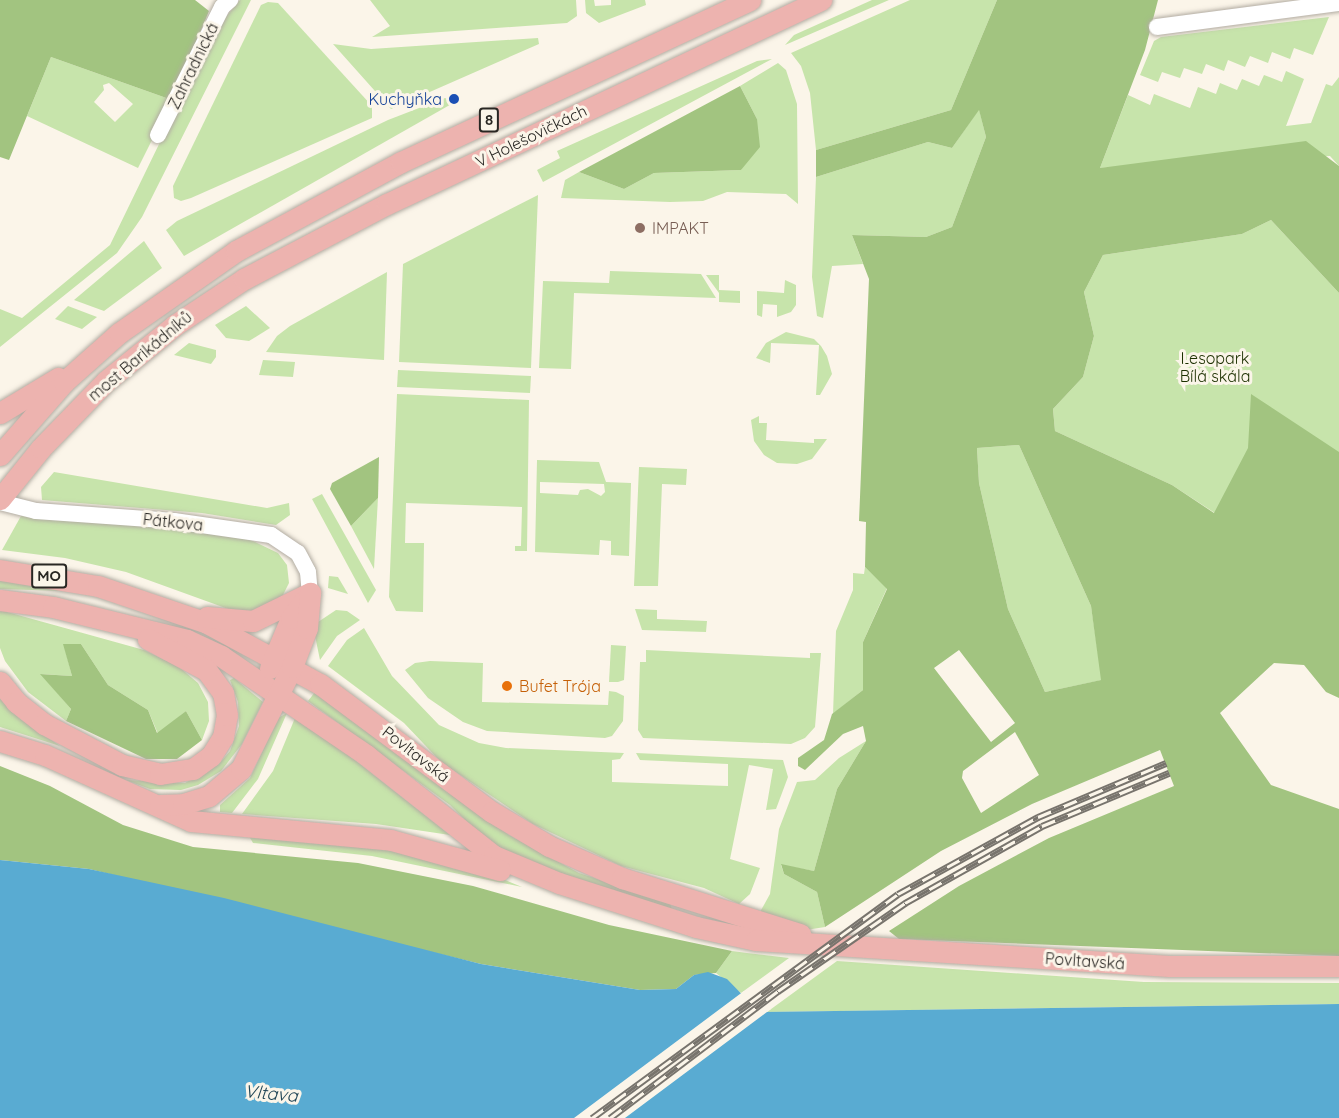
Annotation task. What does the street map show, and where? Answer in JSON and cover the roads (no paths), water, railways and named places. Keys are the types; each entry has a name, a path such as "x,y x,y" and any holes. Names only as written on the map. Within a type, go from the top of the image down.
{"main road":[{"name":"V Holešovičkách","path":"198,275 279,225 351,187 731,6 750,0"},
{"name":"V Holešovičkách","path":"244,279 387,204 821,0"},
{"name":"most Barikádníků","path":"0,455 48,399 92,357 143,312 198,275"},
{"name":"most Barikádníků","path":"0,500 41,448 106,381 175,324 244,279"},
{"path":"0,414 92,357"},
{"name":"Povltavská","path":"0,570 98,586 186,614 291,667 350,705 492,812 549,846 628,880 832,944"},
{"path":"186,614 253,621 310,593"},
{"path":"280,695 271,680 272,656 291,618 310,593"},
{"path":"148,803 183,804 223,787 249,759 280,695 307,628 310,593"},
{"name":"Povltavská","path":"0,600 53,607 187,640 221,656 280,695 410,788 494,856 619,903 696,927 756,940 1169,966 1339,966"},
{"path":"0,682 33,717 87,749 137,771 176,773 205,762 225,730 225,700 212,676 124,625"},
{"path":"0,741 34,750 148,803 205,824 341,834 415,844 537,883 619,903"}],"street":[{"name":"Zahradnická","path":"158,135 222,7 230,0"},
{"path":"1157,27 1339,3"},
{"name":"Pátkova","path":"0,500 36,511 174,520 271,535 298,553 308,572 310,593"}],"water":[{"name":"Vltava","path":"0,860 89,869 224,898 481,964 640,990 676,989 694,975 708,972 727,979 759,1012 1339,1004 1339,1118 0,1118","holes":["623,1093 629,1105 625,1111 612,1110 610,1097"]}],"railway":[{"path":"592,1118 898,894 1038,817 1166,763"},
{"path":"610,1118 778,991 905,903 1042,826 1169,773"}],"place":[{"name":"Kuchyňka","path":"454,99"},
{"name":"IMPAKT","path":"640,228"},
{"name":"Bufet Trója","path":"507,686"}],"park label":[{"name":"Lesopark Bílá skála","path":"1215,367"}]}
